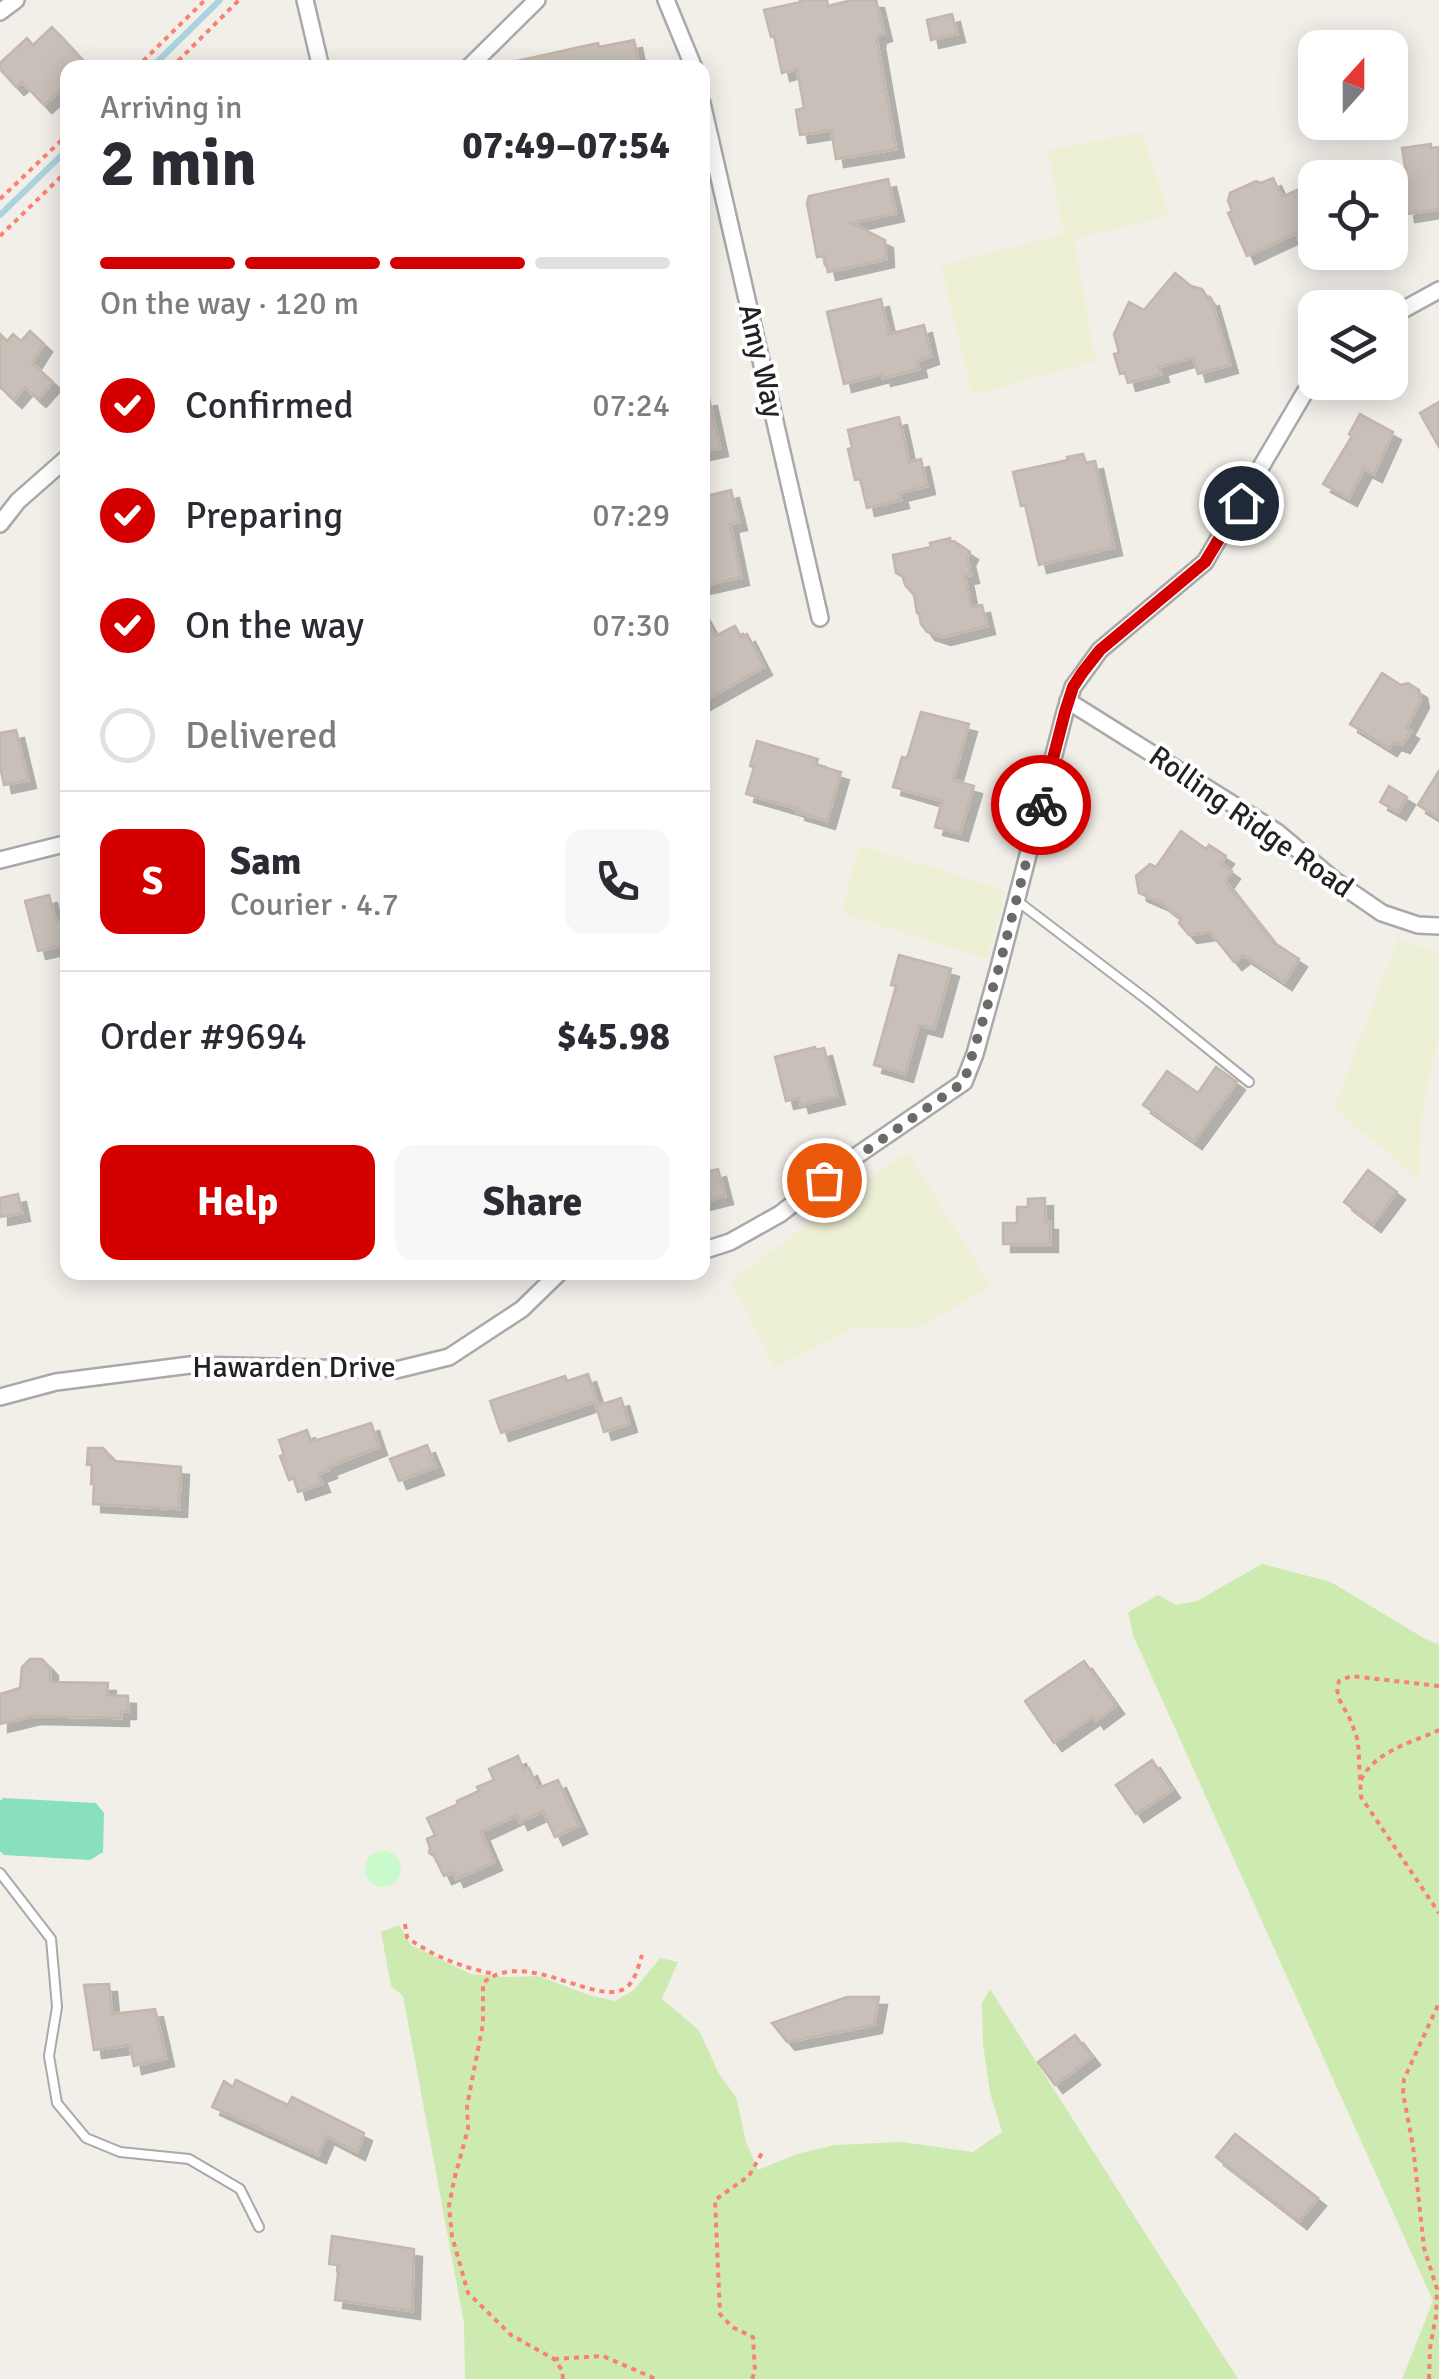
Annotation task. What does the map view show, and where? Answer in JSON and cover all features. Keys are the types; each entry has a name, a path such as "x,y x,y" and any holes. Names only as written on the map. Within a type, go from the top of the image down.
{"street":[{"path":"0,12 16,0"},
{"path":"306,0 319,60"},
{"path":"476,60 538,0"},
{"path":"666,0 691,60"},
{"name":"Amy Way","path":"710,139 820,618"},
{"path":"1408,308 1439,290"},
{"path":"710,1248 730,1242 780,1214 964,1082 975,1054 1068,701 1082,673 1100,650 1205,562 1299,400"},
{"path":"0,524 18,501 60,464"},
{"name":"Rolling Ridge Road","path":"1068,701 1277,832 1334,880 1382,913 1418,926 1439,926"},
{"path":"0,860 60,845"},
{"name":"Hawarden Drive","path":"0,1397 56,1382 190,1365 396,1370 448,1358 522,1309 552,1280"}],"lane":[{"path":"1016,900 1249,1082"},
{"path":"0,1873 51,1939 57,2007 49,2056 57,2103 86,2138 120,2152 189,2159 240,2190 259,2227"}],"path":[{"path":"144,60 206,0"},
{"path":"179,60 239,0"},
{"path":"0,199 60,142"},
{"path":"0,236 60,178"},
{"path":"1439,1686 1350,1676 1339,1681 1338,1699 1358,1741 1359,1784 1366,1807 1439,1913"},
{"path":"1359,1784 1378,1756 1439,1730"},
{"path":"406,1924 407,1937 417,1945 474,1970 494,1974 542,1972 602,1993 628,1986 642,1955"},
{"path":"494,1974 484,1983 483,2024 467,2106 468,2129 450,2206 452,2236 468,2292 511,2336 554,2360 563,2379"},
{"path":"1429,2379 1437,2290 1424,2248 1414,2146 1403,2094 1404,2080 1439,2004"},
{"path":"752,2379 754,2337 732,2326 720,2314 715,2200 749,2176 763,2151"},
{"path":"554,2360 602,2356 656,2379"}],"green space":[{"path":"1141,132 1170,216 1074,239 1096,361 972,395 941,265 1064,234 1047,150"},
{"path":"860,845 1006,891 987,960 841,913"},
{"path":"1398,938 1439,954 1439,1032 1423,1109 1418,1179 1334,1108"},
{"path":"908,1152 991,1286 921,1327 853,1329 775,1368 730,1281"},
{"path":"1262,1564 1331,1582 1439,1645 1439,2379 1402,2379 1433,2301 1133,1635 1128,1612 1158,1595 1176,1605 1197,1601"},
{"path":"3,1798 96,1803 104,1813 103,1852 90,1860 4,1855 0,1851"},
{"path":"383,1851 396,1856 401,1869 396,1882 383,1887 370,1882 365,1869 370,1856"},
{"path":"399,1925 411,1945 471,1974 539,1976 615,2001 634,1990 660,1958 678,1962 662,1999 699,2030 718,2072 736,2097 746,2142 758,2170 797,2154 835,2145 901,2142 973,2152 1002,2132 990,2093 983,2044 982,2003 990,1989 1238,2379 465,2379 464,2323 403,1996 391,1986 381,1932"}],"building":[{"path":"800,0 827,0 828,6 876,0 884,33 877,40 896,149 836,159 831,130 800,135 796,110 804,108 797,69 782,73 764,10"},
{"path":"952,14 957,34 931,40 927,20"},
{"path":"52,27 83,60 60,60 60,90 44,105 22,82 16,87 0,69 0,63 27,38 33,45"},
{"path":"634,40 638,60 522,60 598,43 599,47"},
{"path":"1431,144 1431,148 1439,147 1439,209 1408,214 1408,160 1404,160 1402,148"},
{"path":"1273,178 1282,197 1298,190 1298,238 1296,233 1247,256 1228,213 1232,211 1228,201 1230,193 1256,181"},
{"path":"888,179 896,213 851,223 885,240 886,259 828,272 824,256 817,257 809,196"},
{"path":"1175,273 1211,298 1230,365 1198,374 1193,357 1159,367 1161,374 1128,383 1125,373 1120,374 1114,354 1119,353 1114,334 1129,302 1144,310"},
{"path":"881,299 889,334 924,325 931,356 917,361 919,369 844,384 827,312"},
{"path":"30,331 44,344 32,363 53,382 38,399 25,387 14,400 0,387 0,334 7,341 13,334 21,341"},
{"path":"1439,402 1439,447 1420,413"},
{"path":"710,403 720,448 710,450"},
{"path":"1360,414 1393,432 1374,474 1364,469 1349,498 1323,484 1352,436 1349,434"},
{"path":"899,417 909,462 921,459 927,486 899,493 901,500 867,508 860,479 855,480 848,430"},
{"path":"1083,454 1086,463 1095,461 1114,547 1039,565 1013,472"},
{"path":"731,490 739,522 730,524 741,577 710,584 710,495"},
{"path":"950,538 950,542 970,552 967,558 971,575 965,576 971,607 982,605 987,626 943,637 927,632 921,624 914,595 896,573 893,555 931,547 930,543"},
{"path":"735,626 741,637 747,634 764,667 710,697 710,627 715,636"},
{"path":"1382,673 1419,690 1421,700 1402,745 1393,742 1389,748 1350,724"},
{"path":"921,712 969,724 953,780 974,786 960,833 935,827 942,801 893,787"},
{"path":"16,730 28,780 4,785 0,733"},
{"path":"757,741 818,759 816,765 841,772 827,821 746,794"},
{"path":"1439,771 1439,818 1418,805"},
{"path":"1389,786 1407,797 1398,812 1380,802"},
{"path":"1181,831 1206,849 1209,845 1226,856 1221,863 1232,871 1225,881 1273,942 1299,959 1284,982 1243,955 1234,962 1210,932 1189,935 1179,923 1181,918 1160,902 1139,893 1136,876 1150,864 1156,867"},
{"path":"49,895 56,922 60,921 60,946 38,951 25,901"},
{"path":"899,955 951,969 934,1029 919,1025 905,1074 874,1065 896,986 891,985"},
{"path":"824,1048 837,1096 801,1105 799,1098 786,1101 775,1057"},
{"path":"1216,1067 1237,1082 1194,1141 1143,1105 1167,1071 1198,1093"},
{"path":"718,1169 725,1196 710,1200 710,1171"},
{"path":"1368,1170 1397,1192 1373,1224 1344,1202"},
{"path":"18,1194 22,1213 0,1217 0,1198"},
{"path":"1045,1198 1050,1244 1003,1244 1003,1223 1017,1223 1017,1207 1028,1207 1028,1199"},
{"path":"588,1374 597,1401 501,1433 490,1401 565,1376 567,1381"},
{"path":"621,1398 629,1424 604,1432 596,1406"},
{"path":"371,1423 379,1447 328,1467 329,1470 318,1474 322,1484 298,1492 280,1456 284,1455 279,1440 307,1430 311,1442"},
{"path":"427,1445 436,1467 399,1481 390,1459"},
{"path":"88,1448 103,1448 115,1461 181,1467 179,1509 93,1504"},
{"path":"30,1659 42,1659 50,1668 50,1682 108,1683 107,1695 128,1696 128,1711 121,1711 121,1718 33,1716 0,1724 0,1694 20,1688 22,1667"},
{"path":"1084,1661 1116,1706 1096,1721 1093,1716 1054,1743 1025,1701"},
{"path":"518,1756 538,1788 558,1780 579,1826 555,1837 543,1811 520,1822 517,1815 481,1832 494,1862 456,1879 453,1872 444,1876 429,1853 427,1839 435,1835 427,1818 479,1791 477,1787 494,1780 489,1769"},
{"path":"1152,1760 1172,1790 1136,1814 1116,1785"},
{"path":"109,1984 112,2014 155,2009 166,2058 134,2066 130,2045 94,2050 84,1985"},
{"path":"847,1997 879,1997 874,2025 787,2042 772,2023"},
{"path":"1075,2035 1092,2057 1055,2085 1038,2062"},
{"path":"236,2080 288,2105 292,2097 364,2133 357,2152 326,2136 318,2155 212,2107 224,2081 233,2087"},
{"path":"1235,2134 1318,2198 1299,2221 1216,2157"},
{"path":"332,2236 414,2249 412,2311 335,2300 339,2265 329,2264"}],"waterway":[{"path":"159,60 220,0"},
{"path":"0,215 60,157"}],"way so far":[{"path":"824,1180 964,1082 975,1054 1041,805"}],"route":[{"path":"1041,805 1065,712 1082,673 1100,650 1205,562 1241,503"}]}
